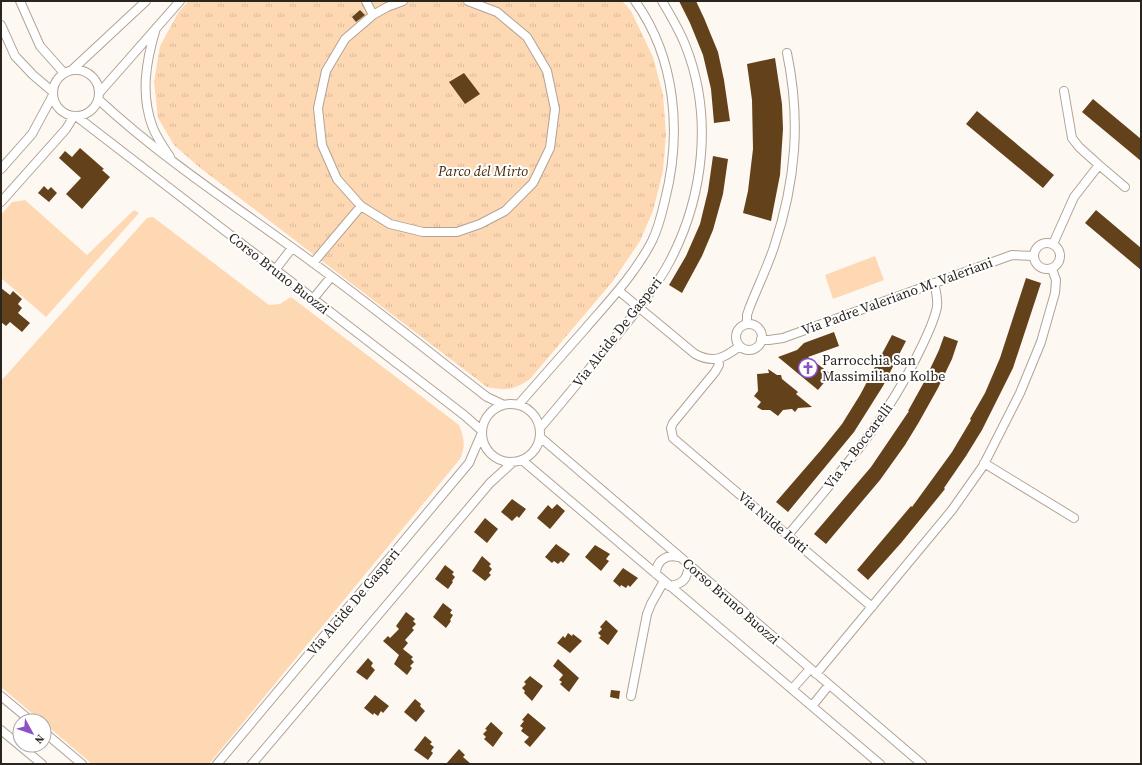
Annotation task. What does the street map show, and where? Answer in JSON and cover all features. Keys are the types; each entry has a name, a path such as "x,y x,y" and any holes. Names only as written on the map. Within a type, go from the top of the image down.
{"street":[{"path":"20,1 40,46 68,71 80,70 87,72 94,77 98,84 99,96"},
{"path":"146,1 68,71 58,78 54,85 53,94 55,103 59,110 66,114 75,116 90,112 95,107 99,96 180,1"},
{"path":"366,1 373,14"},
{"path":"403,1 373,14 345,39 326,71 318,108 322,145 337,179 361,206 390,224 423,232 457,232 480,224 505,211 533,183 550,148 555,109 547,71 527,37 497,12 468,1"},
{"name":"Via Alcide De Gasperi","path":"519,404 619,290 653,240 663,210 669,185 673,157 675,128 673,100 670,79 660,51 650,27 635,1"},
{"name":"Via Alcide De Gasperi","path":"540,428 640,307 670,261 692,209 701,156 702,132 700,99 694,72 686,47 662,1"},
{"path":"1,24 15,56 53,94"},
{"path":"156,28 148,57 144,83 147,106 153,128 173,163"},
{"path":"747,324 749,309 774,248 788,198 794,169 795,138 792,80 787,52"},
{"path":"1064,91 1072,138 1079,148 1125,187"},
{"path":"1,170 32,134 53,94"},
{"name":"Corso Bruno Buozzi","path":"99,96 126,125 173,163 313,263 487,397 502,404"},
{"path":"1,202 66,129 75,116"},
{"name":"Corso Bruno Buozzi","path":"75,116 464,415 481,433"},
{"path":"1053,244 1072,201 1099,165"},
{"path":"313,263 361,206"},
{"path":"1045,243 1053,244 1058,249 1060,257 1058,264 1052,269 1045,270 1035,263 1034,252 1038,246 1045,243"},
{"path":"275,270 292,248"},
{"name":"Via Padre Valeriano M. Valeriani","path":"761,339 769,340 783,338 1012,255 1034,256"},
{"path":"816,674 952,510 968,489 984,463 1020,393 1041,342 1055,293 1056,280 1052,269"},
{"path":"313,299 331,277"},
{"name":"Via A. Boccarelli","path":"788,535 852,459 881,420 903,384 934,318 937,302 934,283"},
{"path":"619,290 695,354 702,358 718,359 740,346"},
{"path":"747,324 752,324 759,329 761,339 759,345 752,350 747,350 737,343 736,335 740,327 747,324"},
{"name":"Via Nilde Iotti","path":"718,359 719,365 715,372 673,423 671,428 673,438 872,607"},
{"path":"502,404 519,404 526,407 538,420 540,437 537,447 530,455 518,461 504,462 492,455 484,444 481,433 483,422 494,408 502,404"},
{"name":"Via Alcide De Gasperi","path":"217,764 469,463 481,433"},
{"name":"Corso Bruno Buozzi","path":"540,437 922,764"},
{"name":"Via Alcide De Gasperi","path":"252,764 490,482 518,461"},
{"name":"Corso Bruno Buozzi","path":"518,461 656,574 880,764"},
{"path":"984,463 1074,518"},
{"path":"656,574 656,569 665,557 671,555 679,557"},
{"path":"631,696 647,614 651,604 667,584 682,582 687,575 689,565"},
{"path":"792,690 810,669"},
{"path":"812,706 829,685"},
{"path":"1,696 21,713"},
{"path":"1,730 42,764"},
{"path":"52,739 82,764"}],"green space":[{"name":"Parco del Mirto","path":"188,1 622,1 631,11 653,57 663,95 666,134 663,171 653,211 640,241 613,281 530,379 510,389 487,387 199,167 174,145 158,118 154,82 160,46 178,13"},
{"path":"25,200 87,255 134,210 139,213 46,317 1,278 1,215 12,202"},
{"path":"153,217 269,305 280,304 291,297 459,425 464,446 460,459 209,764 92,764 52,730 52,713 32,713 1,687 1,381 147,218"},
{"path":"875,256 884,280 833,299 825,275"}],"building":[{"path":"679,1 696,1 704,18 718,52 730,121 714,123 711,89 703,55"},
{"path":"360,10 365,15 356,22 352,17"},
{"path":"775,58 782,104 783,129 780,175 771,221 743,213 748,191 753,149 752,100 747,64"},
{"path":"464,73 480,94 465,104 449,82"},
{"path":"1093,99 1141,139 1141,161 1082,112"},
{"path":"977,111 1054,175 1043,188 966,124"},
{"path":"80,148 104,169 102,170 110,177 82,209 66,194 81,178 59,158 65,151 72,157"},
{"path":"713,156 728,159 723,194 713,230 702,256 682,293 669,285 686,256 700,224 708,191"},
{"path":"44,186 48,190 51,187 57,193 49,202 38,193"},
{"path":"1096,210 1141,248 1141,270 1085,223"},
{"path":"1026,278 1041,283 1013,368 982,430 944,488 945,489 901,543 868,580 857,570 911,506 912,507 952,452 971,420 970,419 985,393 1000,358"},
{"path":"1,288 10,295 13,291 22,299 18,304 22,308 18,313 30,323 22,332 10,322 6,326 1,322"},
{"name":"Parrocchia San Massimiliano Kolbe","path":"834,332 839,346 808,357 831,374 818,390 778,357 797,350 804,343"},
{"path":"892,335 906,341 883,386 854,432 788,512 776,502 842,424 860,395"},
{"path":"944,336 958,341 952,359 919,422 905,445 880,480 826,544 814,534 871,467 909,411 939,350"},
{"path":"768,369 777,375 781,375 782,379 798,392 796,394 812,407 798,408 795,412 792,409 783,410 778,416 770,410 762,410 757,407 761,402 754,396 758,391 757,374 769,373"},
{"path":"512,499 526,509 519,518 517,516 512,521 501,512"},
{"path":"557,504 565,511 550,529 537,518 548,505 552,509"},
{"path":"485,518 498,529 487,543 474,532"},
{"path":"556,544 570,554 563,563 561,561 558,564 554,561 552,563 545,557"},
{"path":"595,545 610,554 606,559 609,561 601,571 585,557"},
{"path":"482,556 491,564 489,566 492,569 489,573 491,575 485,581 472,571"},
{"path":"445,565 454,572 452,574 455,577 448,589 435,579"},
{"path":"623,568 638,578 630,587 628,585 626,588 621,585 620,587 613,581"},
{"path":"443,603 452,610 450,613 453,615 446,628 433,617"},
{"path":"406,612 415,619 413,621 416,624 412,628 414,630 405,640 408,643 403,649 413,657 411,659 414,662 410,666 412,668 407,675 394,664 399,655 383,641 388,636 390,638 399,629 396,626"},
{"path":"606,620 618,631 608,645 599,638 601,636 598,633 602,629 600,627"},
{"path":"568,633 572,636 573,634 582,641 570,653 557,643 563,636 565,638"},
{"path":"368,658 373,663 371,666 375,670 367,680 356,672"},
{"path":"558,659 579,678 569,692 560,684 562,682 559,680 563,675 553,666"},
{"path":"530,676 543,686 532,701 524,693 525,691 522,688 526,684 524,682"},
{"path":"611,690 620,691 619,699 610,697"},
{"path":"375,695 389,706 383,713 381,711 378,716 374,713 373,715 364,708"},
{"path":"415,699 421,704 420,706 425,711 416,722 404,712"},
{"path":"528,713 546,728 530,747 524,742 529,737 521,731 523,728 520,726 524,721 522,720"},
{"path":"491,722 503,733 493,747 484,739 486,737 483,734"},
{"path":"425,736 432,742 430,744 434,747 431,751 433,753 428,760 414,750"},
{"path":"459,749 465,755 463,757 471,764 446,764"}],"place":[{"name":"Parrocchia San Massimiliano Kolbe","path":"808,368"}]}
